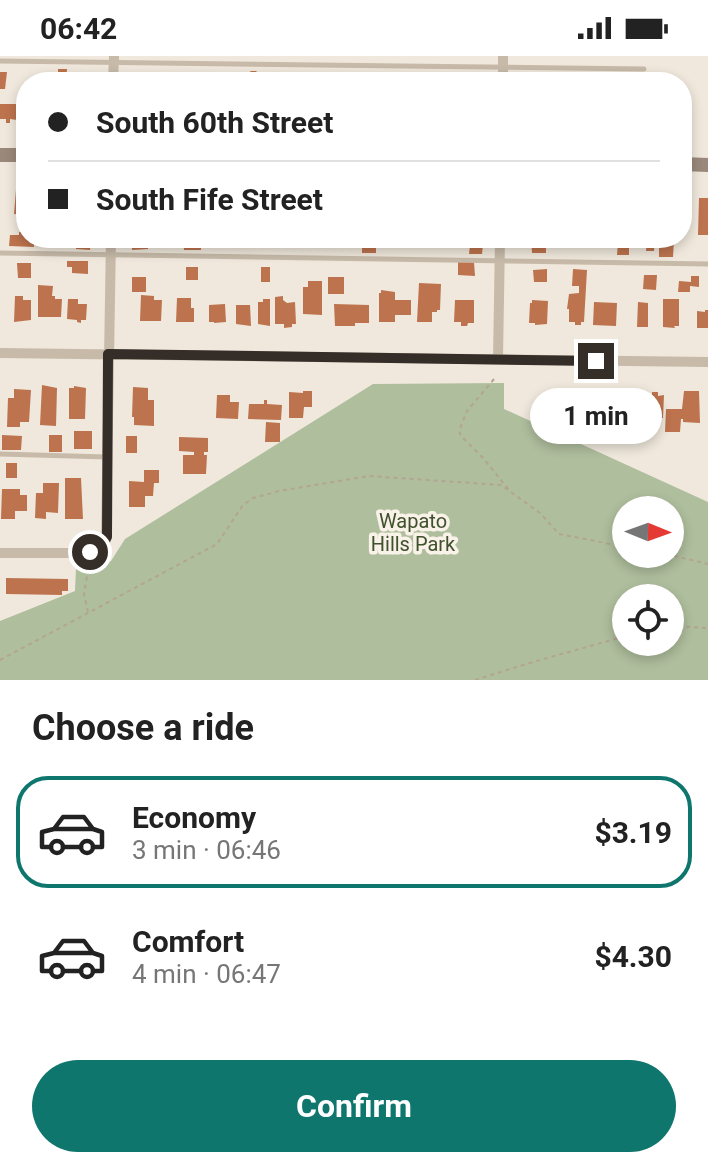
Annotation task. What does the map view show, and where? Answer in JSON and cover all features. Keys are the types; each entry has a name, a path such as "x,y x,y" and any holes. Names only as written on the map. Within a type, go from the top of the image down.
{"street":[{"path":"0,553 72,554 96,549 107,537 110,248"},
{"path":"498,359 500,248"},
{"path":"0,353 708,362"}],"lane":[{"path":"0,61 503,61 644,69"},
{"path":"0,253 708,264"},
{"path":"0,454 108,457"}],"path":[{"path":"494,379 467,411 459,431 514,495"},
{"path":"0,660 217,544 243,505 261,495 369,476 501,485 540,513 559,534 612,544"},
{"path":"88,613 84,594 86,575 96,549"},
{"path":"684,558 708,564"},
{"path":"684,627 708,628"},
{"path":"475,680 612,640"}],"green space":[{"name":"Wapato Hills Park","path":"504,383 504,409 708,502 708,680 0,680 0,621 75,591 76,568 111,561 125,539 373,384"}],"building":[{"path":"0,72 7,72 5,89 0,89"},
{"path":"0,104 16,104 16,120 10,119 10,123 6,123 6,119 0,119"},
{"path":"699,198 708,198 708,235 698,235"},
{"path":"10,235 16,235 16,246 9,246"},
{"path":"362,248 376,248 376,253 362,253"},
{"path":"470,248 483,248 482,254 469,254"},
{"path":"532,248 546,248 546,253 532,253"},
{"path":"618,248 629,248 629,255 617,255"},
{"path":"659,248 674,248 673,257 659,257"},
{"path":"67,261 88,261 88,274 72,273"},
{"path":"458,262 474,262 475,276 458,275"},
{"path":"17,263 31,263 31,278 18,278"},
{"path":"186,267 198,267 198,280 186,280"},
{"path":"261,267 270,267 270,282 261,282"},
{"path":"547,269 547,282 534,282 533,270"},
{"path":"573,269 587,270 584,322 581,325 569,322 567,309 569,294 579,293 579,286 572,286"},
{"path":"644,275 657,275 656,290 643,289"},
{"path":"691,276 699,276 699,287 690,286 690,292 678,292 679,281 691,282"},
{"path":"132,277 146,277 146,292 132,292"},
{"path":"328,277 344,277 344,294 328,294"},
{"path":"308,281 322,281 322,315 303,314 303,287 308,287"},
{"path":"419,283 441,284 440,310 432,312 432,322 417,322"},
{"path":"38,285 53,286 52,296 62,299 61,317 38,317"},
{"path":"381,290 395,292 395,300 411,300 411,315 395,315 395,322 379,322"},
{"path":"141,295 162,300 161,321 140,321"},
{"path":"15,296 31,300 31,320 14,322"},
{"path":"283,296 287,303 295,302 296,324 292,327 275,324 275,297"},
{"path":"177,298 191,298 194,322 176,322"},
{"path":"68,299 78,299 78,304 87,304 86,320 81,320 81,323 67,319"},
{"path":"263,299 270,299 270,326 258,324 258,302 263,302"},
{"path":"663,299 679,299 679,326 675,328 663,327"},
{"path":"455,300 474,300 474,323 461,326 461,322 454,322"},
{"path":"532,300 548,301 547,324 529,323"},
{"path":"594,302 617,303 616,326 593,325"},
{"path":"638,302 648,303 648,327 637,327"},
{"path":"225,304 226,322 209,322 209,305"},
{"path":"334,304 369,305 369,323 335,326"},
{"path":"236,305 250,305 251,326 236,324"},
{"path":"708,310 708,328 697,328 697,311"},
{"path":"42,385 57,388 56,426 40,425"},
{"path":"133,387 148,388 148,400 154,400 154,426 134,425"},
{"path":"69,388 86,388 85,419 69,419"},
{"path":"14,389 31,390 29,422 20,422 20,427 7,427 8,398 14,398"},
{"path":"312,391 312,407 304,407 303,418 289,418 289,392"},
{"path":"684,391 699,391 700,423 683,422 681,419 680,432 665,432 666,409 682,409"},
{"path":"652,392 658,392 658,396 664,395 663,418 645,418 645,395 652,395"},
{"path":"598,394 610,394 609,425 591,424 592,396 598,397"},
{"path":"217,395 230,395 230,402 239,402 238,419 216,418"},
{"path":"549,395 576,396 575,417 553,414 553,408 548,408"},
{"path":"264,400 267,404 282,405 281,420 248,419 249,404 264,404"},
{"path":"266,422 280,423 280,442 265,442"},
{"path":"74,431 92,431 92,449 74,449"},
{"path":"2,435 22,436 21,450 2,450"},
{"path":"49,435 62,435 62,452 49,452"},
{"path":"126,436 137,436 137,453 126,453"},
{"path":"179,437 208,438 208,452 204,452 207,455 206,474 183,474 183,455 194,455 194,452 179,451"},
{"path":"6,463 17,463 17,478 6,478"},
{"path":"144,470 159,470 159,483 154,483 153,496 145,496 145,507 129,507 129,481 144,482"},
{"path":"65,478 81,478 83,519 65,519"},
{"path":"43,483 59,483 58,513 46,512 46,519 35,518 36,493 43,493"},
{"path":"2,489 20,489 20,495 27,495 27,511 15,511 15,519 1,519"},
{"path":"6,578 68,579 68,591 62,591 62,595 6,594"}],"route":[{"path":"90,552 101,547 107,537 108,354 596,361"}]}
